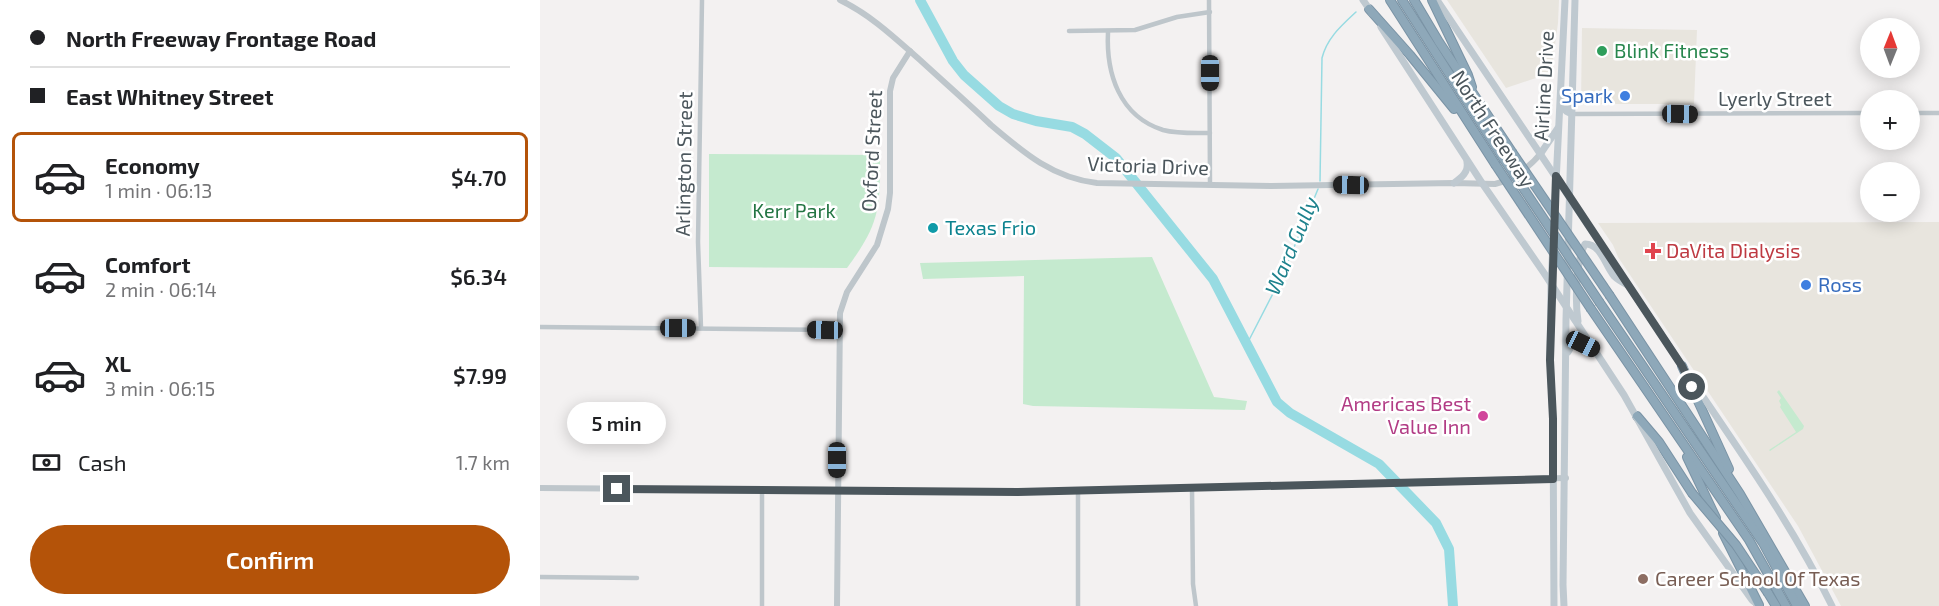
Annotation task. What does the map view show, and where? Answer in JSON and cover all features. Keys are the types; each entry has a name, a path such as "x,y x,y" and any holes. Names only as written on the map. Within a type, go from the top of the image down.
{"highway":[{"name":"North Freeway","path":"1390,0 1591,309 1749,540 1786,606"},
{"name":"North Freeway","path":"1402,0 1503,158 1762,543 1797,606"},
{"name":"North Freeway","path":"1414,0 1474,96 1610,296 1740,494 1805,606"},
{"path":"1432,0 1468,75 1474,96"},
{"path":"1369,9 1410,55 1481,143"},
{"path":"1682,366 1740,494"},
{"path":"1637,416 1659,442 1692,493 1736,545 1776,606"},
{"path":"1679,437 1759,606"}],"main road":[{"path":"1363,0 1637,416 1690,513 1752,600 1759,606"},
{"path":"1437,0 1749,465 1800,546 1832,606"},
{"name":"Airline Drive","path":"1554,606 1551,284 1565,0"},
{"name":"Airline Drive","path":"1564,606 1566,307 1575,0"},
{"path":"1564,27 1574,27"},
{"path":"1560,89 1566,99 1566,111 1572,114"},
{"path":"1541,153 1559,127"},
{"path":"1532,140 1544,141 1553,136"},
{"path":"1454,183 1461,178 1468,167 1467,160"},
{"path":"1578,325 1576,308 1580,259 1585,244 1596,248 1615,277 1629,285"},
{"path":"1566,357 1569,348 1576,343 1594,349"},
{"path":"1553,425 1566,426"},
{"path":"1553,585 1563,585"}],"street":[{"name":"Arlington Street","path":"701,328 698,242 702,0"},
{"name":"Victoria Drive","path":"840,0 876,21 1031,159 1060,174 1080,181 1117,184 1210,185 1504,182 1530,165 1541,153"},
{"path":"1209,0 1210,185"},
{"path":"1069,31 1135,30 1177,17 1210,12"},
{"path":"1108,32 1110,73 1115,86 1132,111 1152,126 1165,130 1210,134"},
{"name":"Oxford Street","path":"837,606 838,330 840,313 847,292 876,245 885,225 890,193 890,91 893,78 910,51"},
{"name":"Lyerly Street","path":"1572,114 1860,113"},
{"path":"1920,113 1939,113"},
{"path":"540,327 838,330"},
{"path":"540,488 1078,490 1566,478"},
{"path":"1192,488 1193,584 1196,606"},
{"path":"762,490 762,606"},
{"path":"1078,490 1078,606"},
{"path":"540,577 637,578"}],"shaded area":[{"path":"1447,0 1559,0 1551,73 1506,88"},
{"path":"1582,28 1697,30 1694,104 1581,104"},
{"path":"1939,222 1939,606 1841,606 1798,526 1618,257 1598,223"}],"green space":[{"name":"Kerr Park","path":"709,154 880,155 876,215 866,239 847,268 709,267"},
{"path":"1152,257 1214,397 1247,401 1245,410 1023,404 1024,276 923,279 920,263"},
{"path":"1779,390 1804,426 1803,429 1770,451 1796,432 1780,407 1781,398 1777,392"}],"waterway":[{"path":"920,0 953,61 964,75 999,106 1013,114 1036,121 1072,127 1116,158 1213,279 1277,402 1290,413 1379,464 1436,523 1449,549 1453,606"},
{"name":"Ward Gully","path":"1320,181 1322,58 1331,38 1356,12"},
{"name":"Ward Gully","path":"1247,344 1283,274 1318,189"}],"place":[{"name":"Blink Fitness","path":"1602,51"},
{"name":"Spark","path":"1625,96"},
{"name":"Texas Frio","path":"933,228"},
{"name":"DaVita Dialysis","path":"1653,251"},
{"name":"Ross","path":"1806,285"},
{"name":"Americas Best Value Inn","path":"1483,416"},
{"name":"Career School Of Texas","path":"1643,579"}],"route":[{"path":"617,489 1018,492 1553,479 1550,360 1556,176 1682,366 1692,387"}]}
